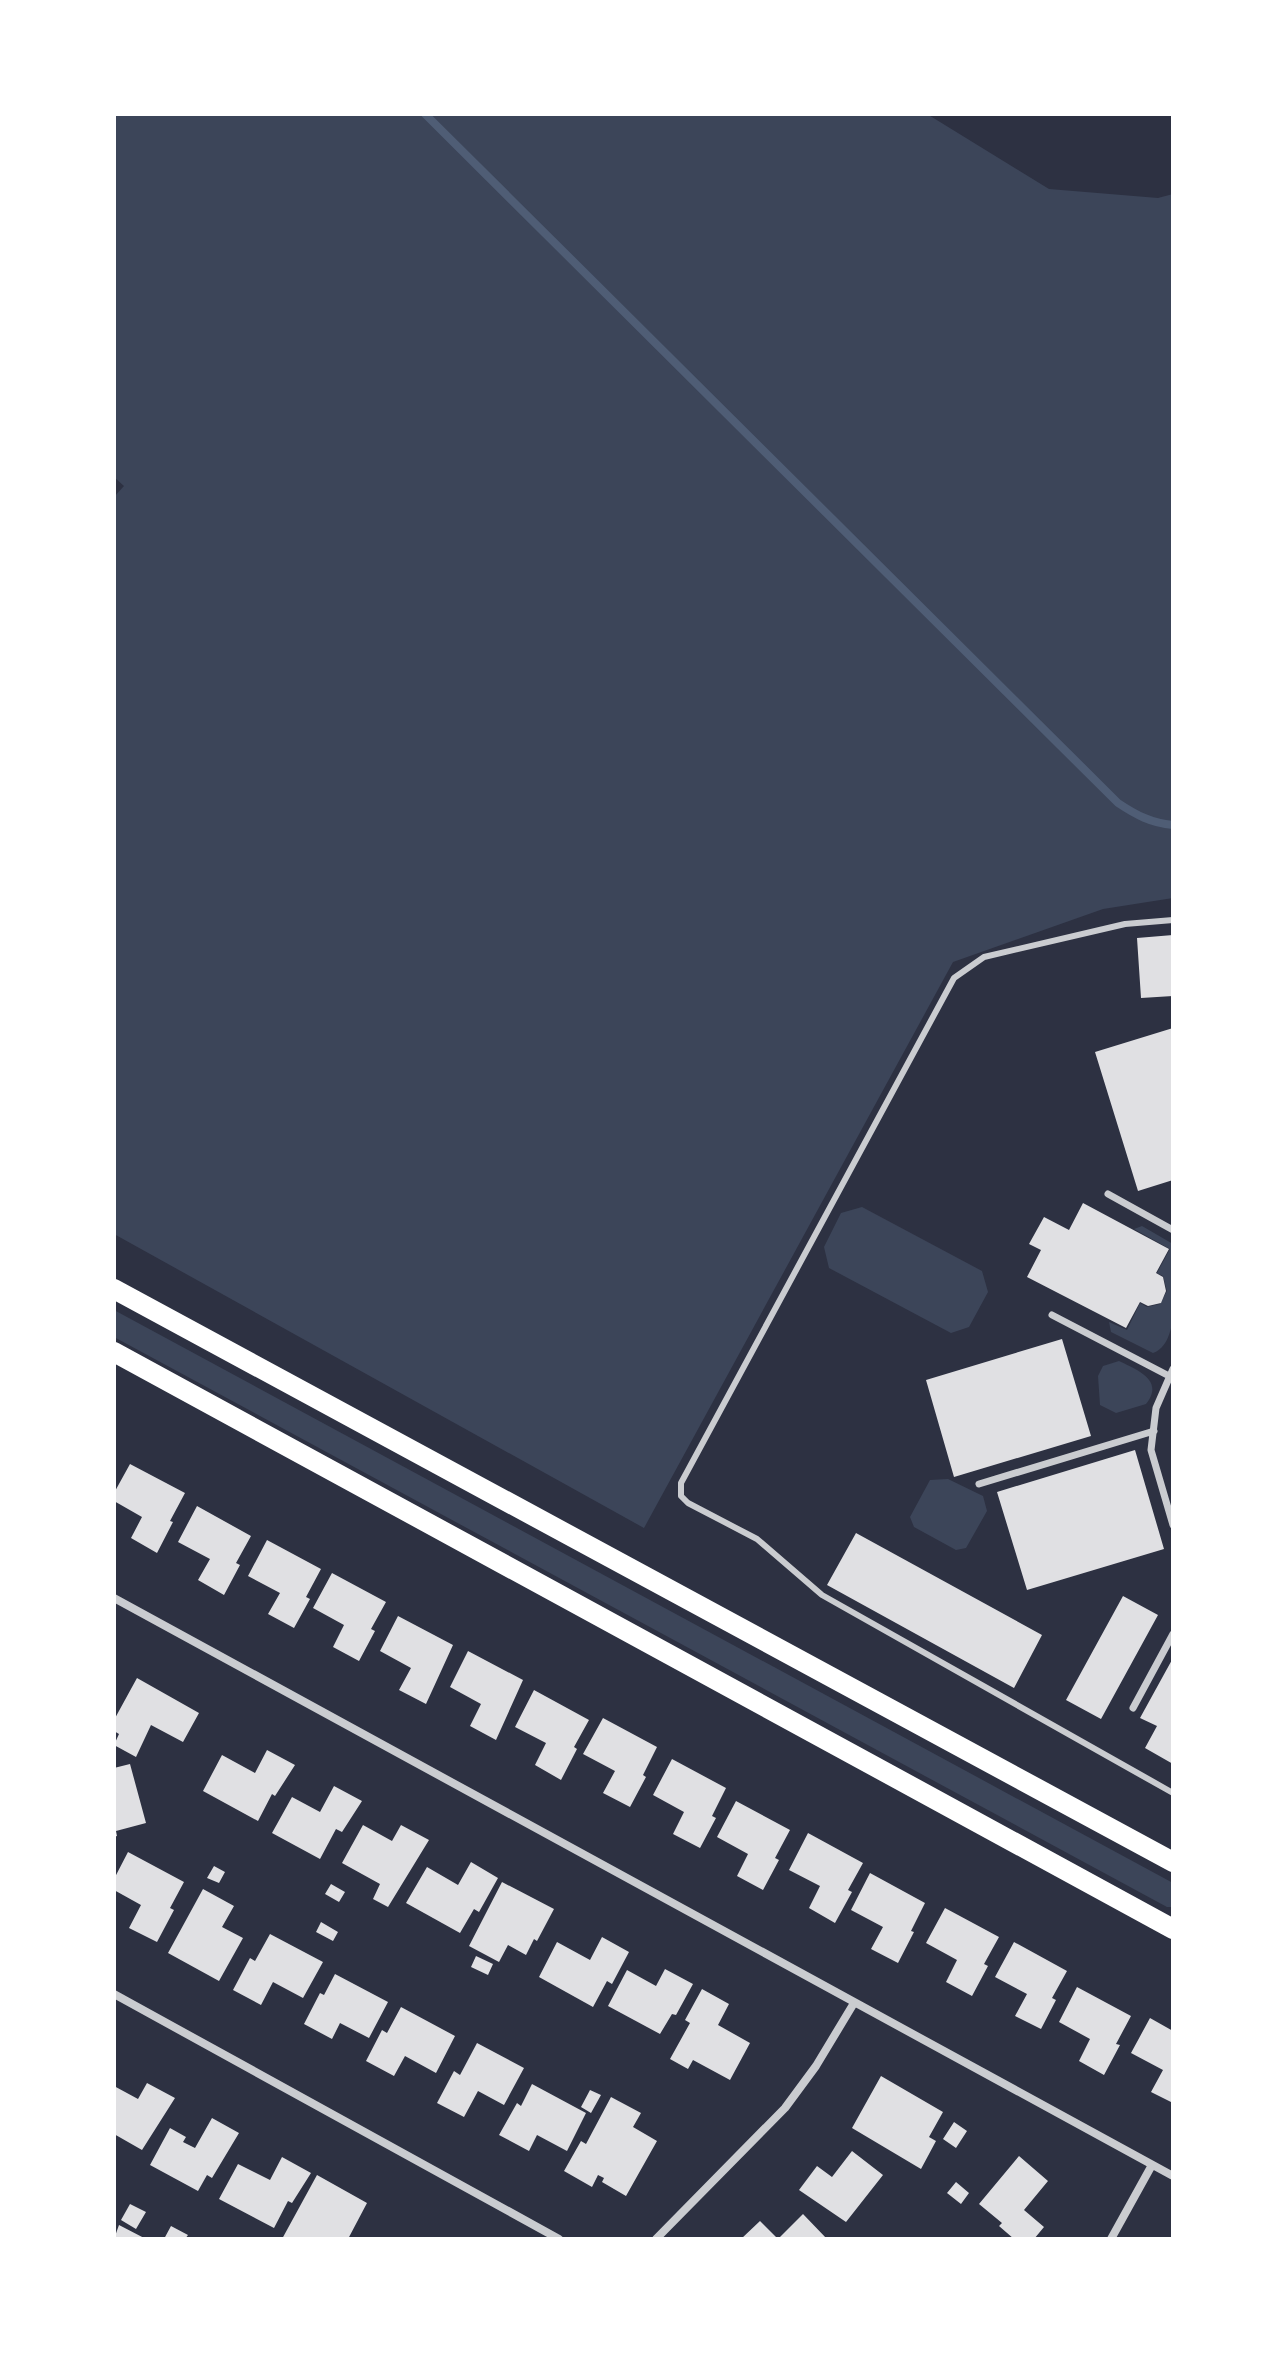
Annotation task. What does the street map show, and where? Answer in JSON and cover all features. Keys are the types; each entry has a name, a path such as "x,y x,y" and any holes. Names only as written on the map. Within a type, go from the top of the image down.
{"highway":[{"path":"114,1289 1173,1862"},
{"path":"114,1352 1173,1929"}],"street":[{"path":"1108,1194 1173,1230"},
{"path":"1052,1315 1172,1374 1156,1408 1151,1450 1173,1525"},
{"path":"979,1484 1154,1431"},
{"path":"114,1598 1173,2176"},
{"path":"1133,1708 1173,1634"},
{"path":"114,1994 559,2239"},
{"path":"656,2239 785,2108 816,2066 854,2003"},
{"path":"1111,2239 1152,2165"}],"lane":[{"path":"1173,920 1125,924 984,957 954,978 681,1483 681,1496 688,1503 757,1539 822,1595 1173,1793"}],"shaded area":[{"path":"114,114 927,114 1049,189 1158,198 1173,194 1173,898 1103,909 953,962 644,1528 114,1234 114,497 124,486 114,477"},
{"path":"862,1207 982,1271 988,1292 969,1327 951,1333 829,1268 824,1247 841,1213"},
{"path":"1142,1226 1173,1244 1173,1321 1169,1336 1162,1347 1153,1353 1111,1332 1109,1322 1127,1330 1140,1303 1147,1307 1160,1304 1167,1291 1163,1276 1157,1273 1170,1249 1134,1229"},
{"path":"114,1310 1173,1883 1173,1907 1167,1907 114,1337"},
{"path":"1119,1361 1146,1377 1152,1388 1146,1404 1116,1413 1100,1405 1098,1376 1103,1366"},
{"path":"948,1479 983,1496 987,1511 966,1548 956,1550 914,1527 910,1517 930,1480"}],"building":[{"path":"1173,935 1173,996 1141,998 1137,938"},
{"path":"1173,1028 1173,1180 1138,1191 1095,1052"},
{"path":"1083,1203 1169,1249 1156,1273 1163,1277 1166,1291 1161,1303 1148,1306 1140,1302 1126,1328 1027,1277 1041,1250 1029,1244 1044,1217 1069,1230"},
{"path":"1062,1339 1091,1436 954,1477 926,1380"},
{"path":"1135,1450 1164,1549 1027,1590 997,1492"},
{"path":"130,1464 185,1493 157,1553 131,1538 142,1517 114,1501 114,1493"},
{"path":"197,1506 251,1536 236,1563 240,1565 224,1595 198,1580 210,1559 178,1542"},
{"path":"856,1533 1042,1635 1014,1688 827,1585"},
{"path":"267,1540 321,1569 306,1597 310,1599 294,1628 268,1614 280,1593 248,1576"},
{"path":"332,1573 386,1602 371,1629 375,1631 359,1661 333,1647 344,1625 313,1608"},
{"path":"1123,1596 1158,1615 1101,1719 1066,1700"},
{"path":"398,1616 453,1645 426,1704 399,1690 411,1668 380,1651"},
{"path":"468,1651 523,1680 496,1740 470,1726 481,1704 450,1687"},
{"path":"1173,1658 1173,1764 1145,1748 1157,1726 1140,1718"},
{"path":"137,1678 199,1713 183,1742 151,1725 136,1757 114,1745 119,1734 114,1731 114,1720"},
{"path":"534,1690 589,1720 561,1780 535,1765 546,1743 515,1727"},
{"path":"603,1718 657,1747 630,1807 603,1793 615,1771 583,1754"},
{"path":"267,1750 295,1765 275,1796 272,1794 258,1821 203,1791 222,1755 255,1773"},
{"path":"672,1759 726,1788 712,1816 716,1818 700,1848 673,1834 684,1812 653,1795"},
{"path":"130,1764 146,1823 116,1831 117,1836 114,1837 114,1768"},
{"path":"334,1786 362,1801 342,1832 336,1829 320,1859 272,1833 292,1797 320,1812"},
{"path":"736,1801 790,1830 763,1890 737,1876 748,1854 717,1837"},
{"path":"363,1825 392,1841 401,1825 429,1840 388,1907 373,1899 380,1884 342,1863"},
{"path":"808,1833 863,1863 835,1923 809,1908 820,1886 789,1870"},
{"path":"128,1852 184,1882 157,1942 129,1928 141,1905 114,1890 114,1879"},
{"path":"471,1862 498,1878 479,1912 474,1909 460,1933 406,1903 427,1867 458,1885"},
{"path":"214,1866 225,1872 219,1883 207,1878"},
{"path":"870,1873 925,1903 898,1963 871,1949 883,1927 851,1910"},
{"path":"502,1882 554,1909 526,1955 508,1945 499,1962 469,1946"},
{"path":"331,1884 345,1892 339,1902 325,1894"},
{"path":"203,1889 234,1906 222,1927 243,1938 219,1981 168,1953"},
{"path":"945,1908 999,1937 984,1964 988,1966 972,1996 946,1982 957,1960 926,1943"},
{"path":"321,1922 338,1932 333,1941 316,1932"},
{"path":"270,1934 323,1962 303,1998 273,1982 261,2005 233,1990 250,1958 255,1961"},
{"path":"602,1937 629,1952 612,1984 607,1981 593,2007 539,1977 557,1942 590,1960"},
{"path":"1014,1942 1067,1971 1052,1998 1056,2000 1041,2029 1015,2016 1027,1994 995,1977"},
{"path":"476,1956 493,1964 488,1975 471,1967"},
{"path":"665,1969 693,1984 676,2015 672,2014 660,2034 608,2006 627,1970 656,1986"},
{"path":"335,1974 388,2002 369,2038 340,2023 332,2039 304,2024 320,1993 324,1995"},
{"path":"1077,1987 1131,2016 1104,2075 1079,2061 1090,2039 1059,2022"},
{"path":"702,1989 729,2004 718,2025 750,2043 730,2080 693,2060 688,2069 670,2059 690,2023 685,2020"},
{"path":"401,2007 455,2036 436,2073 405,2056 394,2076 366,2061 382,2030 387,2033"},
{"path":"1150,2018 1173,2031 1173,2103 1151,2092 1163,2070 1131,2053"},
{"path":"477,2043 524,2068 504,2105 478,2091 464,2117 437,2103 454,2071 460,2075"},
{"path":"881,2076 943,2112 929,2137 936,2141 921,2169 852,2128"},
{"path":"147,2083 175,2098 142,2150 114,2134 114,2086 138,2099"},
{"path":"532,2084 586,2113 567,2151 537,2135 529,2151 499,2135 517,2103 521,2106"},
{"path":"590,2090 601,2095 591,2113 581,2107"},
{"path":"611,2097 641,2113 633,2127 657,2141 626,2196 602,2182 604,2178 598,2175 592,2187 564,2171 581,2141 586,2144"},
{"path":"212,2118 239,2133 212,2178 207,2175 198,2191 150,2165 170,2128 186,2137 183,2142 195,2148"},
{"path":"954,2122 967,2131 956,2148 943,2139"},
{"path":"852,2151 883,2175 846,2222 799,2190 817,2166 832,2177"},
{"path":"1019,2156 1048,2181 1024,2210 1044,2227 1034,2239 1014,2239 999,2226 1002,2223 979,2204"},
{"path":"282,2157 311,2173 292,2203 288,2201 274,2228 219,2199 238,2164 270,2180"},
{"path":"317,2175 367,2203 348,2239 282,2239"},
{"path":"956,2182 969,2193 961,2204 947,2193"},
{"path":"130,2204 146,2212 136,2229 121,2220"},
{"path":"803,2214 827,2239 778,2239"},
{"path":"760,2221 778,2239 741,2239"},
{"path":"119,2225 146,2239 114,2239"},
{"path":"171,2226 188,2235 185,2239 164,2239"}],"waterway":[{"path":"425,114 1118,803 1144,818 1173,825"}]}
